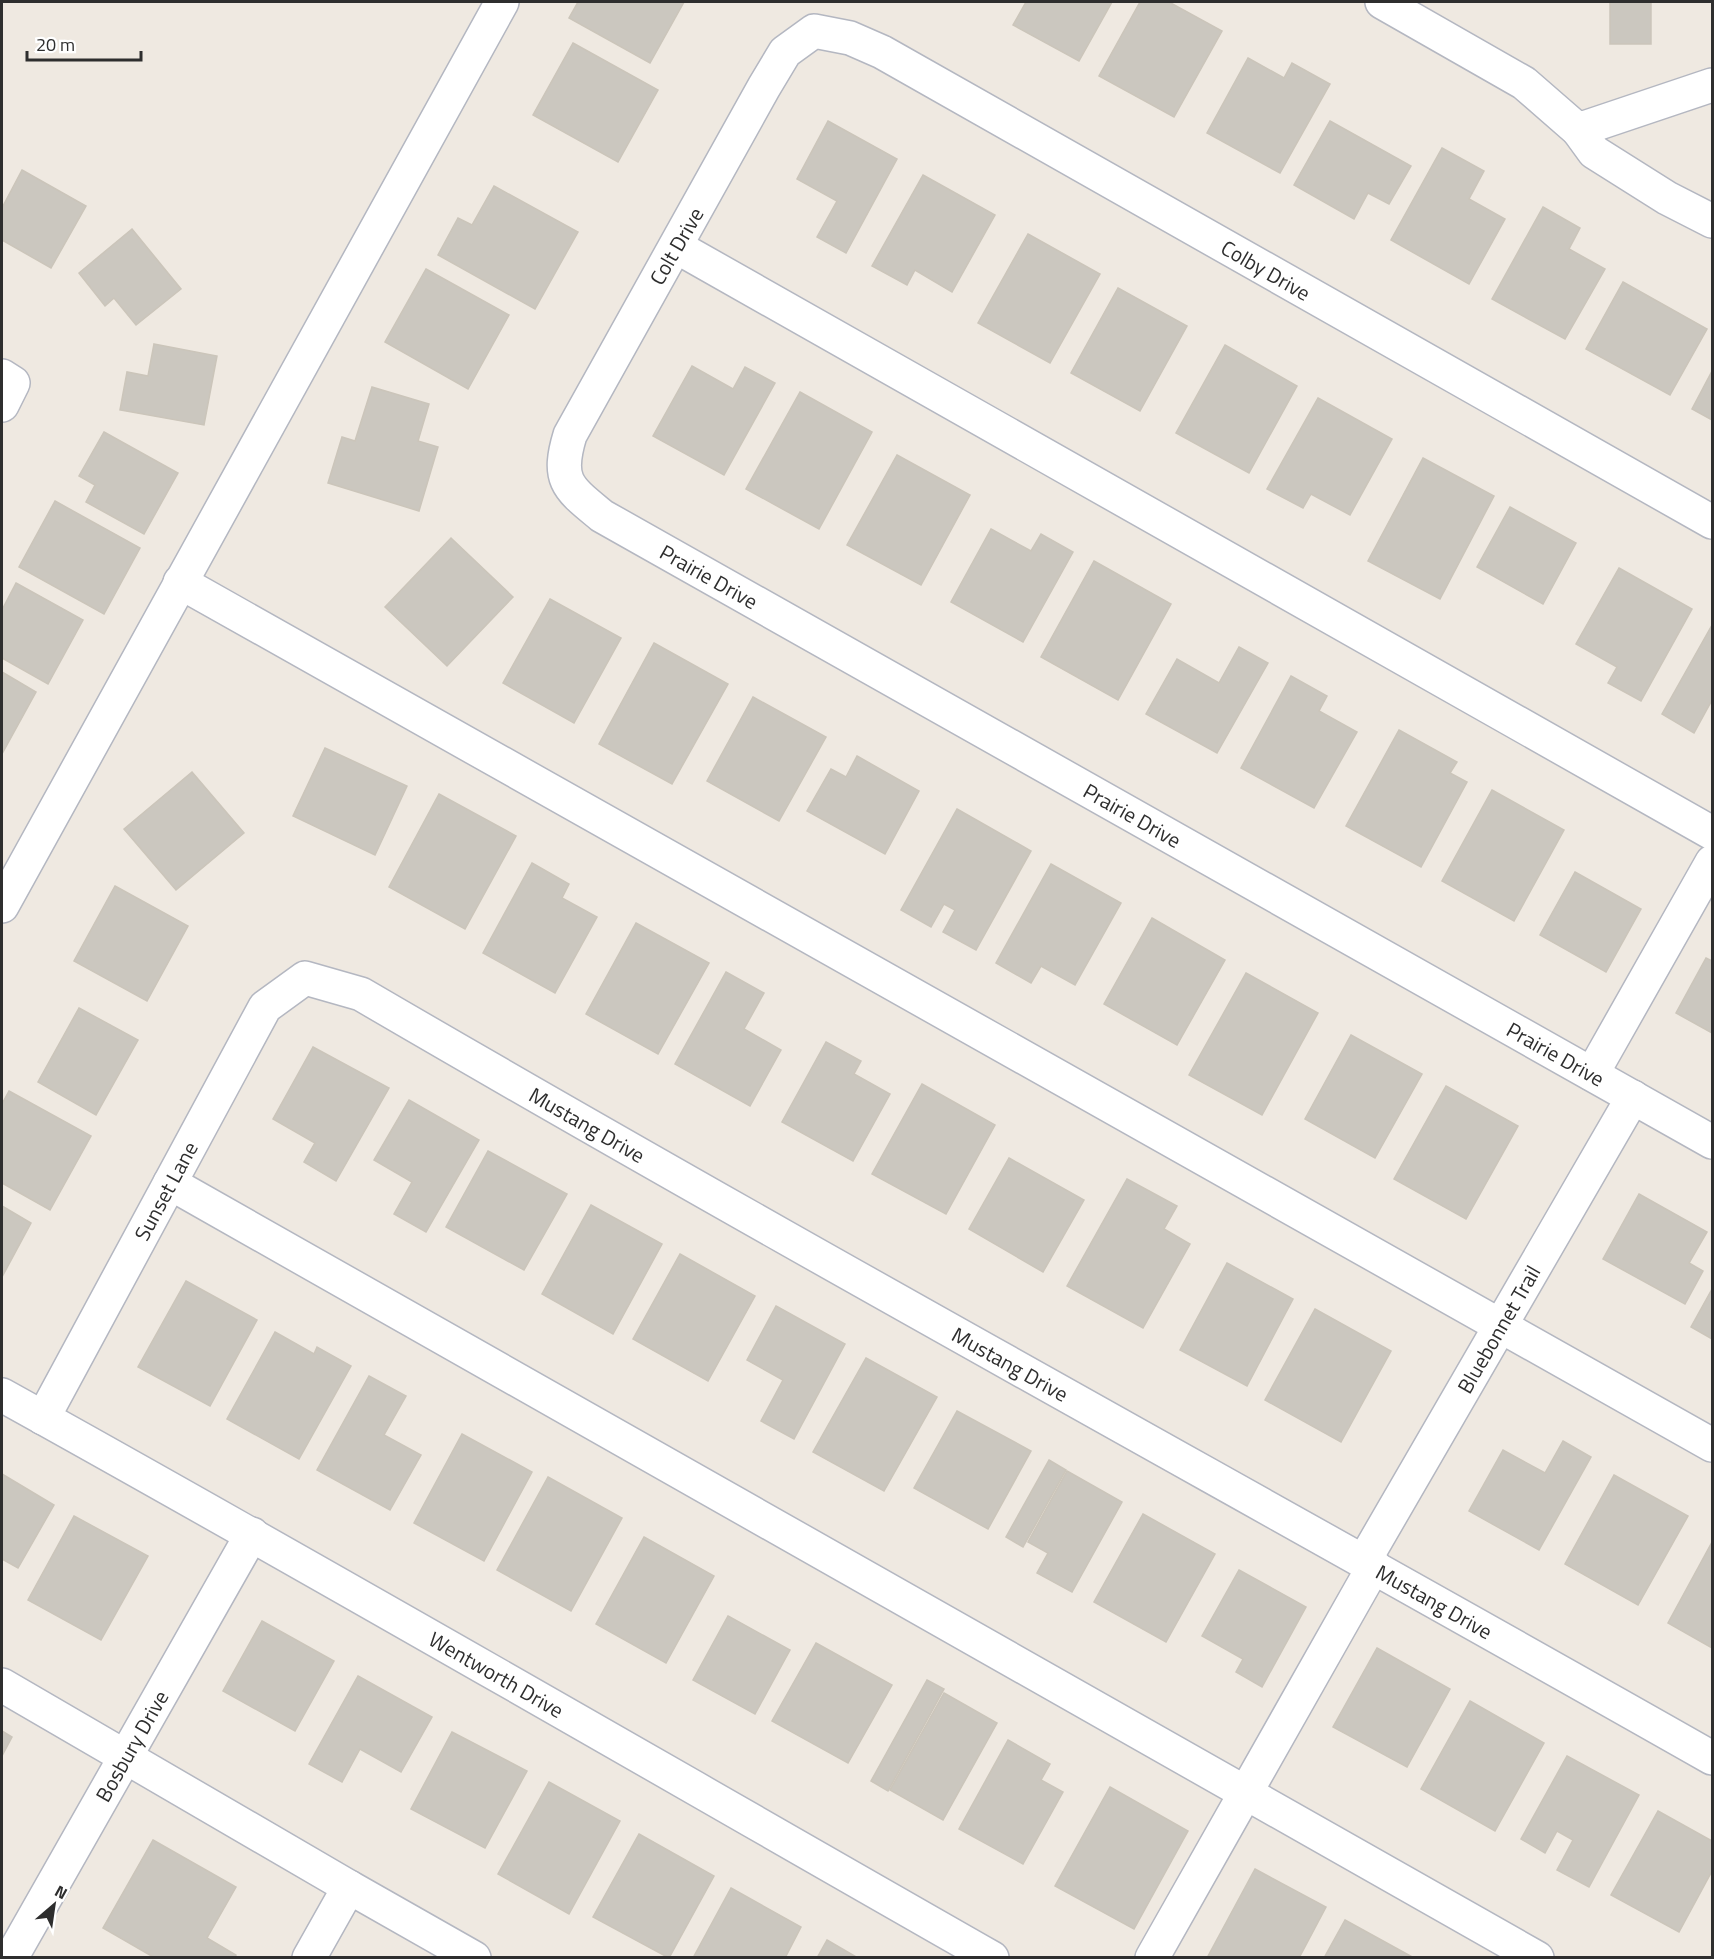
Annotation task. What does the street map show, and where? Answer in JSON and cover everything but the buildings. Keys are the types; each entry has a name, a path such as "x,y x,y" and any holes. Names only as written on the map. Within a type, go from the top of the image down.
{"street":[{"path":"2,906 502,2"},
{"path":"1382,2 1524,83 1578,130 1594,152 1667,198 1713,221"},
{"name":"Colt Drive","path":"563,475 564,454 570,435 785,52 814,31"},
{"name":"Colby Drive","path":"814,31 850,38 882,52 1713,522"},
{"path":"1578,130 1713,85"},
{"path":"677,247 1713,833"},
{"path":"2,376 14,382 2,405"},
{"name":"Prairie Drive","path":"563,475 578,496 602,516 1713,1142"},
{"path":"180,582 1713,1445"},
{"path":"1592,1074 1713,862"},
{"name":"Sunset Lane","path":"43,1418 265,1007 305,978"},
{"name":"Mustang Drive","path":"305,978 361,994 680,1180 1369,1563 1713,1758"},
{"name":"Bluebonnet Trail","path":"1152,1958 1501,1325 1633,1097"},
{"path":"170,1183 1537,1958"},
{"name":"Wentworth Drive","path":"2,1395 252,1534 529,1695 992,1958"},
{"name":"Bosbury Drive","path":"11,1958 252,1534"},
{"path":"2,1685 474,1958"},
{"path":"309,1958 349,1887"}]}
